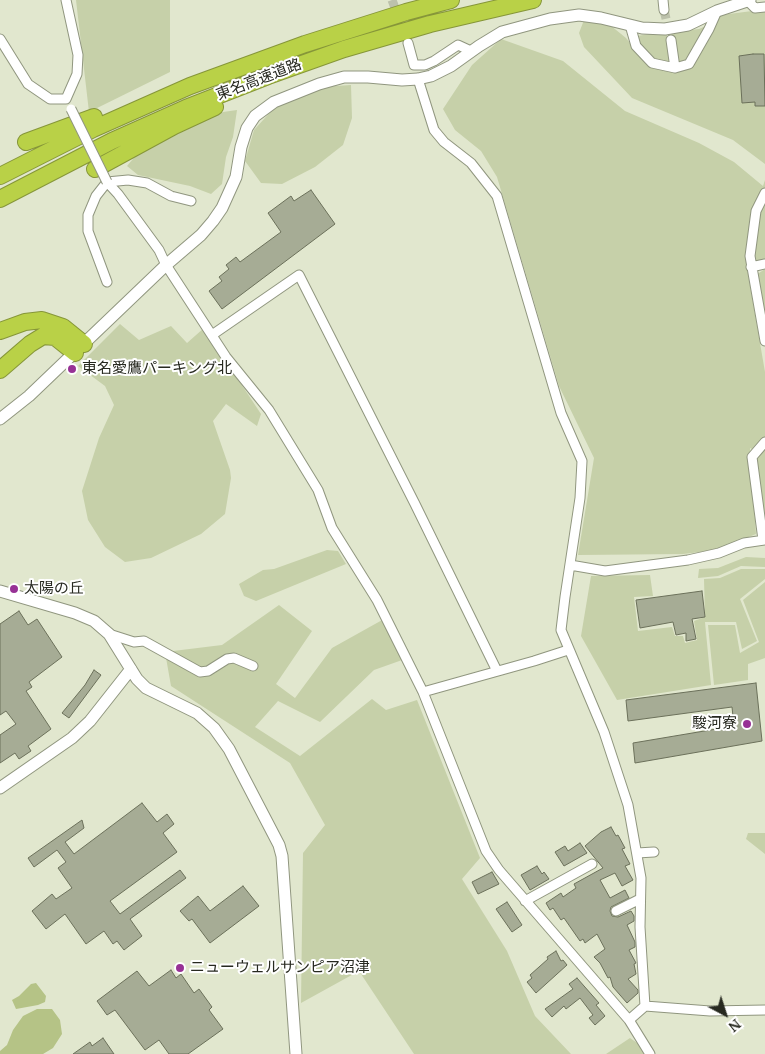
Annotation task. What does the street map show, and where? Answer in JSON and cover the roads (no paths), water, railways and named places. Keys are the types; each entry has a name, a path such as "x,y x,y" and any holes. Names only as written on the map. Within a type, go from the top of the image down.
{"highway":[{"name":"東名高速道路","path":"0,176 29,160 140,108 251,63 388,18 451,0"},
{"name":"東名高速道路","path":"0,199 112,141 186,108 268,76 344,49 430,24 533,0"},
{"path":"95,169 174,126 344,49"},
{"path":"26,142 86,121 150,94 251,63"},
{"path":"0,331 24,322 42,320 63,327 80,348"},
{"path":"0,370 30,344 43,336 55,337 80,348"}],"street":[{"path":"66,0 78,55 77,74 66,99"},
{"path":"663,0 664,10"},
{"path":"0,419 29,396 166,264 201,235 222,208 236,177 241,147 247,128 255,116 266,107 300,91 336,79 354,76 395,80 418,79 446,69 502,32 550,19 579,15 657,30 679,28 717,11 749,0 755,8 765,7"},
{"path":"630,25 636,46 652,64 676,68 689,64 709,30 717,11"},
{"path":"0,39 28,84 50,99 66,99"},
{"path":"671,40 676,68"},
{"path":"408,43 414,66 425,65 434,61 458,45 472,51"},
{"path":"418,79 434,130 444,142 471,162 497,196 561,413 582,461 580,498 561,630 604,732 628,805 641,878 640,927 645,1006"},
{"path":"66,99 107,182 159,250 226,357 269,410 318,490 332,528 377,600 423,692 486,851 498,870 629,1020 650,1054"},
{"path":"107,282 88,231 88,215 96,196 107,182 128,180 147,183 171,196 191,201"},
{"path":"765,192 756,211 750,256 765,341"},
{"path":"751,267 765,264"},
{"path":"212,335 299,275 497,671"},
{"path":"570,566 605,571 614,570 688,560 719,553 744,542 764,540 752,457 765,442"},
{"path":"0,591 75,612 94,621 109,634 131,669 146,688 197,713 214,728 229,749 279,845 282,856 296,1054"},
{"path":"109,634 134,642 144,641 200,672 208,671 227,659 234,658 254,666"},
{"path":"423,692 568,650"},
{"path":"0,788 72,738 90,721 131,669"},
{"path":"637,853 654,852"},
{"path":"525,901 592,864"},
{"path":"616,911 640,899"},
{"path":"629,1020 645,1006 710,1011 765,1010"}],"tunnel":[{"path":"392,0 405,35"},
{"path":"664,10 671,40"}],"place":[{"name":"東名愛鷹パーキング北","path":"72,369"},
{"name":"太陽の丘","path":"14,589"},
{"name":"駿河寮","path":"747,724"},
{"name":"ニューウェルサンピア沼津","path":"180,968"}]}
